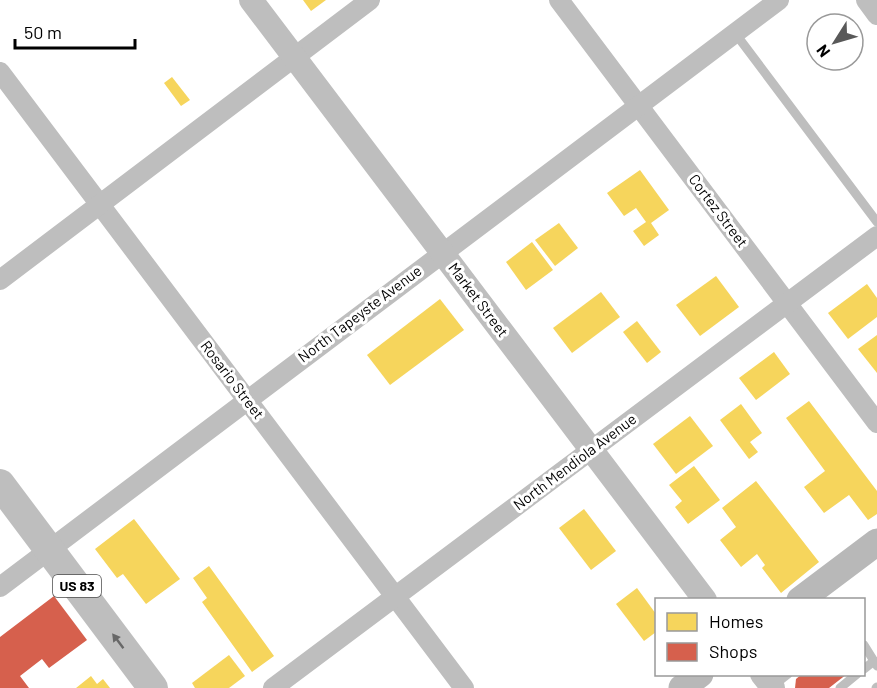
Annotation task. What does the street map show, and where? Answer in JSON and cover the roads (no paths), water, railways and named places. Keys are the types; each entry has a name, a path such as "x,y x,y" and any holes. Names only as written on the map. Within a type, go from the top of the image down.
{"main road":[{"name":"US 83","path":"0,484 153,688"},
{"path":"814,593 877,542"},
{"path":"682,688 699,676"}],"street":[{"name":"Market Street","path":"251,0 703,598"},
{"path":"0,280 370,0"},
{"name":"Cortez Street","path":"560,0 877,423"},
{"name":"North Tapeyste Avenue","path":"0,587 779,0"},
{"path":"866,0 877,15"},
{"name":"Rosario Street","path":"0,72 464,688"},
{"name":"North Mendiola Avenue","path":"273,688 877,236"}],"lane":[{"path":"735,33 877,222"},
{"path":"865,646 876,663"},
{"path":"840,688 856,676"}]}
